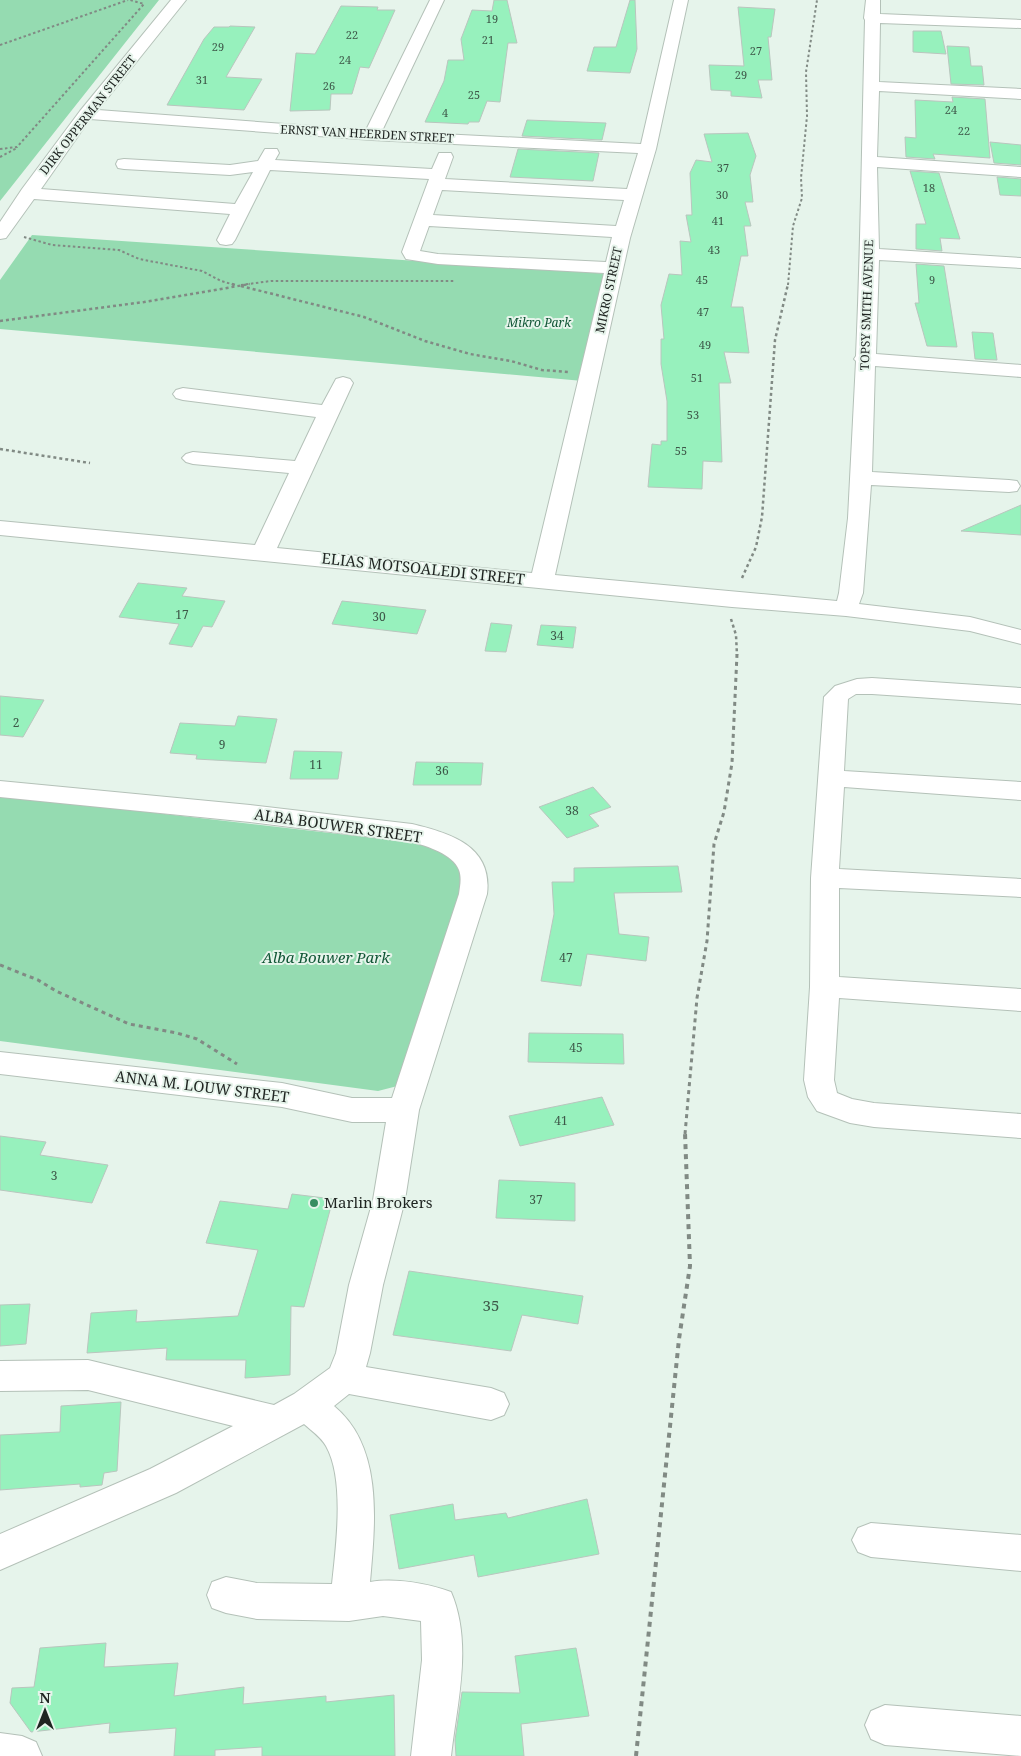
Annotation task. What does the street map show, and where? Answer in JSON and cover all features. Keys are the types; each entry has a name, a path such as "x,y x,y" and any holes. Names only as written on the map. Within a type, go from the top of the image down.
{"street":[{"name":"DIRK OPPERMAN STREET","path":"0,234 86,114 179,0"},
{"path":"372,135 437,0"},
{"name":"MIKRO STREET","path":"542,581 614,268 648,149 680,0"},
{"path":"872,9 1021,24"},
{"name":"TOPSY SMITH AVENUE","path":"846,609 852,583 859,518 864,359 870,254 869,161 872,86 872,9"},
{"path":"872,86 1021,94"},
{"name":"ERNST VAN HEERDEN STREET","path":"86,114 372,135 648,149"},
{"path":"226,240 283,129"},
{"path":"448,151 411,252 415,256 438,259 614,268"},
{"path":"869,161 1021,172"},
{"path":"124,164 230,170 265,165 635,195"},
{"path":"28,193 241,210"},
{"path":"422,220 623,232"},
{"path":"870,254 1021,263"},
{"path":"864,359 1021,371"},
{"path":"263,553 343,383"},
{"path":"183,394 329,412"},
{"path":"193,458 302,468"},
{"path":"860,478 1009,486"},
{"name":"ELIAS MOTSOALEDI STREET","path":"0,528 732,600 846,609 970,624 1021,637"},
{"path":"1021,696 860,686 841,691 836,697 825,878 825,987 819,1080 823,1096 828,1103 850,1111 874,1115 1021,1126"},
{"path":"830,778 1021,791"},
{"name":"ALBA BOUWER STREET","path":"0,788 302,819 416,834 453,848 473,868 476,880 473,894 404,1110 389,1200 366,1285 353,1353 344,1378"},
{"path":"825,878 1021,888"},
{"path":"825,987 1021,1000"},
{"name":"ANNA M. LOUW STREET","path":"0,1063 282,1095 352,1110 404,1110"},
{"path":"0,1376 88,1374 292,1413 338,1434 351,1462 356,1523 349,1603"},
{"path":"0,1552 163,1481 292,1413 344,1378 491,1404"},
{"path":"871,1540 1021,1553"},
{"path":"226,1595 257,1601 349,1603 383,1598 437,1605 441,1620 440,1670 431,1756"},
{"path":"885,1725 1021,1736"},
{"path":"0,1753 22,1756"}],"path":[{"path":"0,45 129,0 144,4 16,150 0,157"},
{"path":"636,1756 679,1339 690,1266 685,1124 697,998 708,933 714,844 724,812 732,763 737,656 736,635 730,616 732,600 756,548 762,517 775,340 790,276 793,226 802,198 801,178 807,116 806,72 817,0"},
{"path":"0,149 17,147"},
{"path":"23,236 52,245 119,250 139,259 202,271 221,281 364,317 409,335 470,354 511,361 542,370 559,370 590,376"},
{"path":"0,320 144,302 239,285 271,282 459,280"},
{"path":"0,449 90,463"},
{"path":"0,965 38,980 56,991 129,1024 178,1033 197,1039 239,1065"}],"green space":[{"path":"0,0 159,0 0,201"},
{"name":"Mikro Park","path":"32,235 610,274 583,381 0,329 0,280"},
{"name":"Alba Bouwer Park","path":"0,795 426,844 455,859 467,876 413,1082 378,1091 0,1041"}],"building":[{"path":"494,0 507,0 517,43 508,43 500,102 487,101 479,122 469,122 468,124 425,122 444,81 448,60 464,60 461,39 472,10 492,11"},
{"path":"630,0 635,0 637,49 630,73 587,71 594,47 616,47"},
{"path":"341,6 378,7 377,10 395,10 369,68 360,67 352,94 331,94 330,110 290,111 296,53 315,54"},
{"path":"738,7 775,9 771,37 768,37 772,80 758,80 762,98 731,96 731,91 711,90 709,65 744,66"},
{"path":"214,27 255,27 226,77 262,79 244,110 167,105 204,39"},
{"path":"913,31 941,31 946,54 913,52"},
{"path":"947,46 969,47 971,66 982,66 984,85 951,84"},
{"path":"952,97 985,99 990,158 933,154 935,159 906,157 905,137 916,138 915,100 953,102"},
{"path":"527,120 606,123 602,140 522,136"},
{"path":"748,133 756,156 750,175 753,202 745,202 751,226 744,226 748,256 741,256 731,307 743,307 749,353 724,352 731,383 719,383 722,462 703,461 702,489 648,487 652,444 661,445 661,441 667,441 667,401 661,364 661,339 664,339 661,305 669,274 682,275 680,241 691,242 686,215 692,215 690,173 696,160 712,162 704,134"},
{"path":"990,142 1021,145 1021,165 994,163"},
{"path":"518,149 599,153 593,181 510,177"},
{"path":"910,171 939,173 960,239 940,238 942,251 916,249 916,224 926,224"},
{"path":"997,177 1021,179 1021,196 1000,195"},
{"path":"916,264 944,266 957,347 927,346 915,303 919,303"},
{"path":"972,332 993,333 997,360 975,359"},
{"path":"1021,505 1021,535 961,531"},
{"path":"138,583 187,588 182,596 225,601 212,627 203,626 192,647 169,644 179,624 119,617"},
{"path":"342,601 426,610 417,634 332,624"},
{"path":"491,623 512,625 506,652 485,651"},
{"path":"541,625 576,627 573,648 537,645"},
{"path":"0,696 44,700 23,737 0,735"},
{"path":"238,716 277,719 266,763 196,759 197,755 170,753 180,723 235,726"},
{"path":"294,751 342,752 338,779 290,779"},
{"path":"416,762 483,763 481,785 413,785"},
{"path":"593,787 611,807 589,815 599,826 567,838 539,807"},
{"path":"678,866 682,892 614,893 619,934 649,937 646,961 587,954 581,986 541,981 554,914 552,882 574,882 574,868"},
{"path":"529,1033 623,1034 624,1064 528,1062"},
{"path":"602,1097 614,1125 520,1146 509,1116"},
{"path":"0,1136 46,1142 40,1155 108,1165 92,1203 0,1190"},
{"path":"499,1180 575,1183 575,1221 496,1218"},
{"path":"292,1194 333,1199 304,1307 291,1306 290,1375 245,1378 246,1360 166,1360 167,1348 87,1353 91,1313 137,1310 136,1322 238,1316 258,1250 206,1243 220,1201 288,1209"},
{"path":"409,1271 583,1296 578,1324 522,1315 511,1351 393,1335"},
{"path":"30,1304 26,1344 0,1346 0,1305"},
{"path":"121,1402 117,1471 104,1473 102,1485 80,1487 80,1484 0,1490 0,1435 60,1432 61,1406"},
{"path":"587,1499 599,1554 478,1577 474,1555 399,1569 390,1515 453,1504 455,1520 506,1513 508,1518"},
{"path":"106,1643 104,1667 178,1663 174,1696 244,1687 243,1704 326,1696 326,1702 394,1695 395,1756 262,1756 262,1747 215,1750 215,1756 174,1756 176,1728 109,1733 110,1723 31,1732 10,1703 12,1688 34,1687 40,1648"},
{"path":"576,1648 589,1716 521,1724 524,1756 456,1756 455,1740 462,1692 520,1693 515,1656"}],"place":[{"name":"Marlin Brokers","path":"314,1203"}]}
